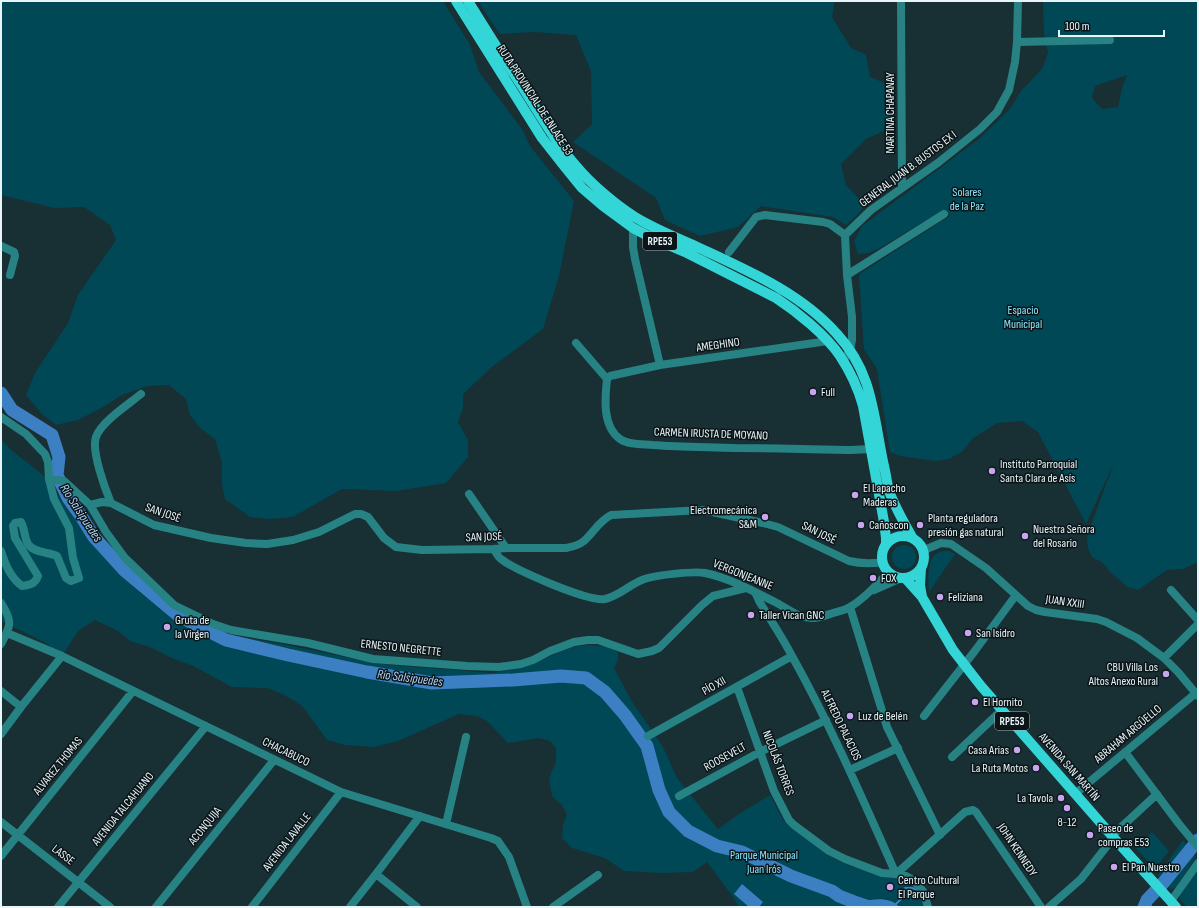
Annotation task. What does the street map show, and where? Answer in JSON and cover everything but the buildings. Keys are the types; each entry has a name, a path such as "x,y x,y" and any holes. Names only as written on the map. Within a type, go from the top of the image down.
{"main road":[{"name":"RUTA PROVINCIAL DE ENLACE 53","path":"456,1 542,138 564,166 587,192 602,206 633,228 776,298 788,306 828,341 840,356 858,389 874,452 889,491 912,537"},
{"name":"RUTA PROVINCIAL DE ENLACE 53","path":"468,1 550,131 577,168 592,182 618,205 634,216 751,273 798,299 811,308 837,334 850,350 864,376 871,396 874,452 886,545"},
{"path":"886,545 890,540 900,536 912,537"},
{"name":"RPE53","path":"912,537 919,542 924,550 924,560 921,569"},
{"name":"RPE53","path":"883,562 883,550 886,545"},
{"path":"883,562 888,572"},
{"path":"903,578 911,577 921,569"},
{"name":"AVENIDA SAN MARTÍN","path":"921,569 920,585 922,597"},
{"name":"RPE53","path":"888,572 896,577 903,578"},
{"name":"AVENIDA SAN MARTÍN","path":"903,578 922,597 945,638 964,665 1075,794 1174,904"}],"street":[{"name":"MARTINA CHAPANAY","path":"901,1 902,187"},
{"name":"GENERAL JUAN B. BUSTOS EX I","path":"845,235 871,210 939,162 980,129 997,112 1009,90 1015,62 1018,1"},
{"path":"1017,42 1110,40"},
{"path":"847,275 944,214"},
{"path":"729,252 756,217 765,215 823,222 830,224 845,235 847,275 852,317 852,340 850,350 843,362"},
{"path":"633,228 633,247 635,259 660,365"},
{"path":"1,246 14,252 16,256 10,275"},
{"name":"AMEGHINO","path":"609,377 660,365 828,341"},
{"path":"576,343 609,377"},
{"name":"CARMEN IRUSTA DE MOYANO","path":"609,377 605,395 606,411 610,425 615,434 621,440 632,443 673,446 851,450 874,452"},
{"path":"90,505 102,502 111,503 102,481 94,444 96,436 104,424 141,394"},
{"path":"1,418 26,434 45,454 48,462 49,479 54,499 69,528 72,558 79,578 71,581 66,578 57,556 34,549 28,544 21,522 15,523 13,526 15,538 38,576 33,584 22,586 16,581 5,565 1,551"},
{"name":"ERNESTO NEGRETTE","path":"49,479 64,481 90,505 106,532 125,558 174,605 213,624 231,630 308,643 372,659 499,667 521,664 574,642 588,640 598,640 638,654 659,648 713,596 746,588"},
{"path":"469,494 506,548"},
{"name":"SAN JOSÉ","path":"111,503 154,525 212,538 246,543 267,544 293,540 319,532 354,514 361,514 368,517 384,538 396,547 422,550 566,548 583,542 604,519 611,515 703,510 778,527 849,561 861,564 883,562"},
{"name":"JUAN XXIII","path":"924,550 941,543 951,544 986,568 1028,606 1045,612 1097,619 1137,638 1164,658 1197,694"},
{"name":"VERGONJEANNE","path":"494,549 500,559 521,571 566,590 594,598 603,599 615,596 642,580 656,576 703,572 715,575 755,592 804,618 814,618 850,607 870,592 888,572"},
{"name":"VERGONJEANNE","path":"870,592 903,578"},
{"path":"1171,590 1198,620"},
{"name":"ALFREDO PALACIOS","path":"755,592 792,656 826,720 896,874"},
{"path":"924,716 1016,595"},
{"path":"1,603 8,615 10,627 1,644"},
{"path":"850,607 887,727 940,835 896,874"},
{"path":"1164,658 1198,624"},
{"name":"CHACABUCO","path":"7,633 62,656 341,792 498,841 509,857 527,907"},
{"path":"1,734 20,707 62,656"},
{"name":"PÍO XII","path":"648,736 792,656"},
{"name":"NICOLÁS TORRES","path":"737,687 774,791 789,820 829,851 845,859 882,873 906,876 913,880 923,891 928,907"},
{"path":"1,690 20,707"},
{"name":"ALVAREZ THOMAS","path":"1,856 133,691"},
{"name":"ABRAHAM ARGÜELLO","path":"1075,794 1197,694"},
{"path":"952,757 1002,710"},
{"name":"ROOSEVELT","path":"679,796 760,752 826,720"},
{"name":"AVENIDA TALCAHUANO","path":"58,907 206,726"},
{"path":"446,824 466,737"},
{"path":"850,770 898,748"},
{"path":"1125,752 1198,847"},
{"name":"ACONQUIJA","path":"156,907 274,760"},
{"name":"AVENIDA LAVALLE","path":"252,907 341,792"},
{"path":"1049,907 1081,879 1116,832 1157,794"},
{"name":"JOHN KENNEDY","path":"940,835 966,812 970,810 976,812 1041,907"},
{"path":"350,907 420,816"},
{"name":"LASSE","path":"1,822 110,907"},
{"path":"1174,904 1198,863"},
{"path":"376,874 417,907"},
{"path":"553,907 598,875"}],"green space":[{"path":"1,1 443,1 470,45 479,72 522,129 530,146 574,201 559,276 543,329 493,366 463,394 463,408 458,422 468,440 468,457 446,483 396,491 342,489 293,517 269,519 250,517 225,499 222,484 222,462 215,439 201,429 190,415 186,399 169,385 147,386 122,395 78,420 56,425 42,414 26,395 35,373 68,323 78,295 116,240 110,225 84,207 54,208 1,195"},
{"path":"478,1 835,1 832,17 851,48 866,55 870,77 894,87 894,108 888,129 866,139 841,164 846,185 865,205 846,225 833,217 761,206 738,227 700,236 665,220 656,198 573,142 592,124 591,71 576,35 534,32 500,34"},
{"path":"1043,1 1198,1 1198,565 1196,563 1183,569 1167,570 1138,590 1127,587 1111,573 1102,562 1092,557 1088,548 1087,536 1114,463 1086,524 1038,432 1022,421 997,423 972,439 963,451 949,459 936,461 900,456 890,452 877,369 864,349 859,274 950,216 945,209 878,249 867,253 858,254 854,241 862,226 979,139 1010,109 1021,91 1042,69 1048,53 1044,34","holes":["1127,75 1122,88 1118,107 1102,109 1092,98 1095,86"]},
{"name":"Parque Municipal Juan Irós","path":"1,439 10,449 43,475 99,550 143,595 230,635 391,665 493,673 530,665 571,647 590,645 609,647 618,652 618,660 614,668 631,700 663,747 677,778 718,829 770,795 783,820 829,856 849,866 906,879 917,887 925,907 739,907 707,862 693,872 662,873 624,871 605,858 572,848 562,838 563,825 567,814 562,805 552,796 549,778 556,762 556,748 550,741 539,738 508,743 487,721 477,716 459,714 398,741 374,747 345,745 327,740 303,707 280,693 267,688 232,687 193,666 150,647 132,642 116,630 95,620 78,631 62,656 46,643 1,621"},
{"path":"904,545 913,548 916,557 913,566 904,569 895,566 892,557 895,548"},
{"path":"942,551 949,551 955,554 929,592 928,583 931,561 938,553"},
{"path":"1152,832 1169,851 1155,869 1135,847"},
{"path":"1183,840 1196,857 1177,886 1171,890 1158,875"},
{"path":"1198,868 1198,907 1187,907 1180,900 1180,893"}],"water":[{"path":"742,884 763,902 759,907 749,907 734,894"},
{"path":"832,891 848,899 865,904 866,901 879,899 889,900 899,907 860,907 845,901"}],"waterway":[{"name":"Río Salsipuedes","path":"1,393 12,410 52,435 59,457 57,475 68,498 94,537 124,570 179,616 226,640 367,672 432,683 513,680 561,676 586,678 605,692 625,715 647,746 659,790 669,812 688,831 717,846 742,852 791,876 832,891 839,896 869,907"},
{"name":"Río Salsipuedes","path":"1144,907 1147,900 1164,882 1198,840"},
{"path":"893,907 901,899 905,888 918,890"}],"place":[{"name":"Full","path":"813,392"},
{"name":"Instituto Parroquial Santa Clara de Asís","path":"992,471"},
{"name":"El Lapacho Maderas","path":"855,495"},
{"name":"Electromecánica S&M","path":"765,517"},
{"name":"Cañoscon","path":"861,525"},
{"name":"Planta reguladora presión gas natural","path":"920,525"},
{"name":"Nuestra Señora del Rosario","path":"1025,536"},
{"name":"FOX","path":"873,578"},
{"name":"Feliziana","path":"940,597"},
{"name":"Taller Vican GNC","path":"751,615"},
{"name":"Gruta de la Virgen","path":"167,627"},
{"name":"San Isidro","path":"968,633"},
{"name":"CBU Villa Los Altos Anexo Rural","path":"1166,674"},
{"name":"El Hornito","path":"975,702"},
{"name":"Luz de Belén","path":"850,716"},
{"name":"Casa Arias","path":"1017,750"},
{"name":"La Ruta Motos","path":"1036,768"},
{"name":"La Tavola","path":"1061,798"},
{"name":"8-12","path":"1067,808"},
{"name":"Paseo de compras E53","path":"1090,835"},
{"name":"El Pan Nuestro","path":"1114,867"},
{"name":"Centro Cultural El Parque","path":"890,887"}],"park label":[{"name":"Solares de la Paz","path":"967,199"},
{"name":"Espacio Municipal","path":"1023,317"}]}
